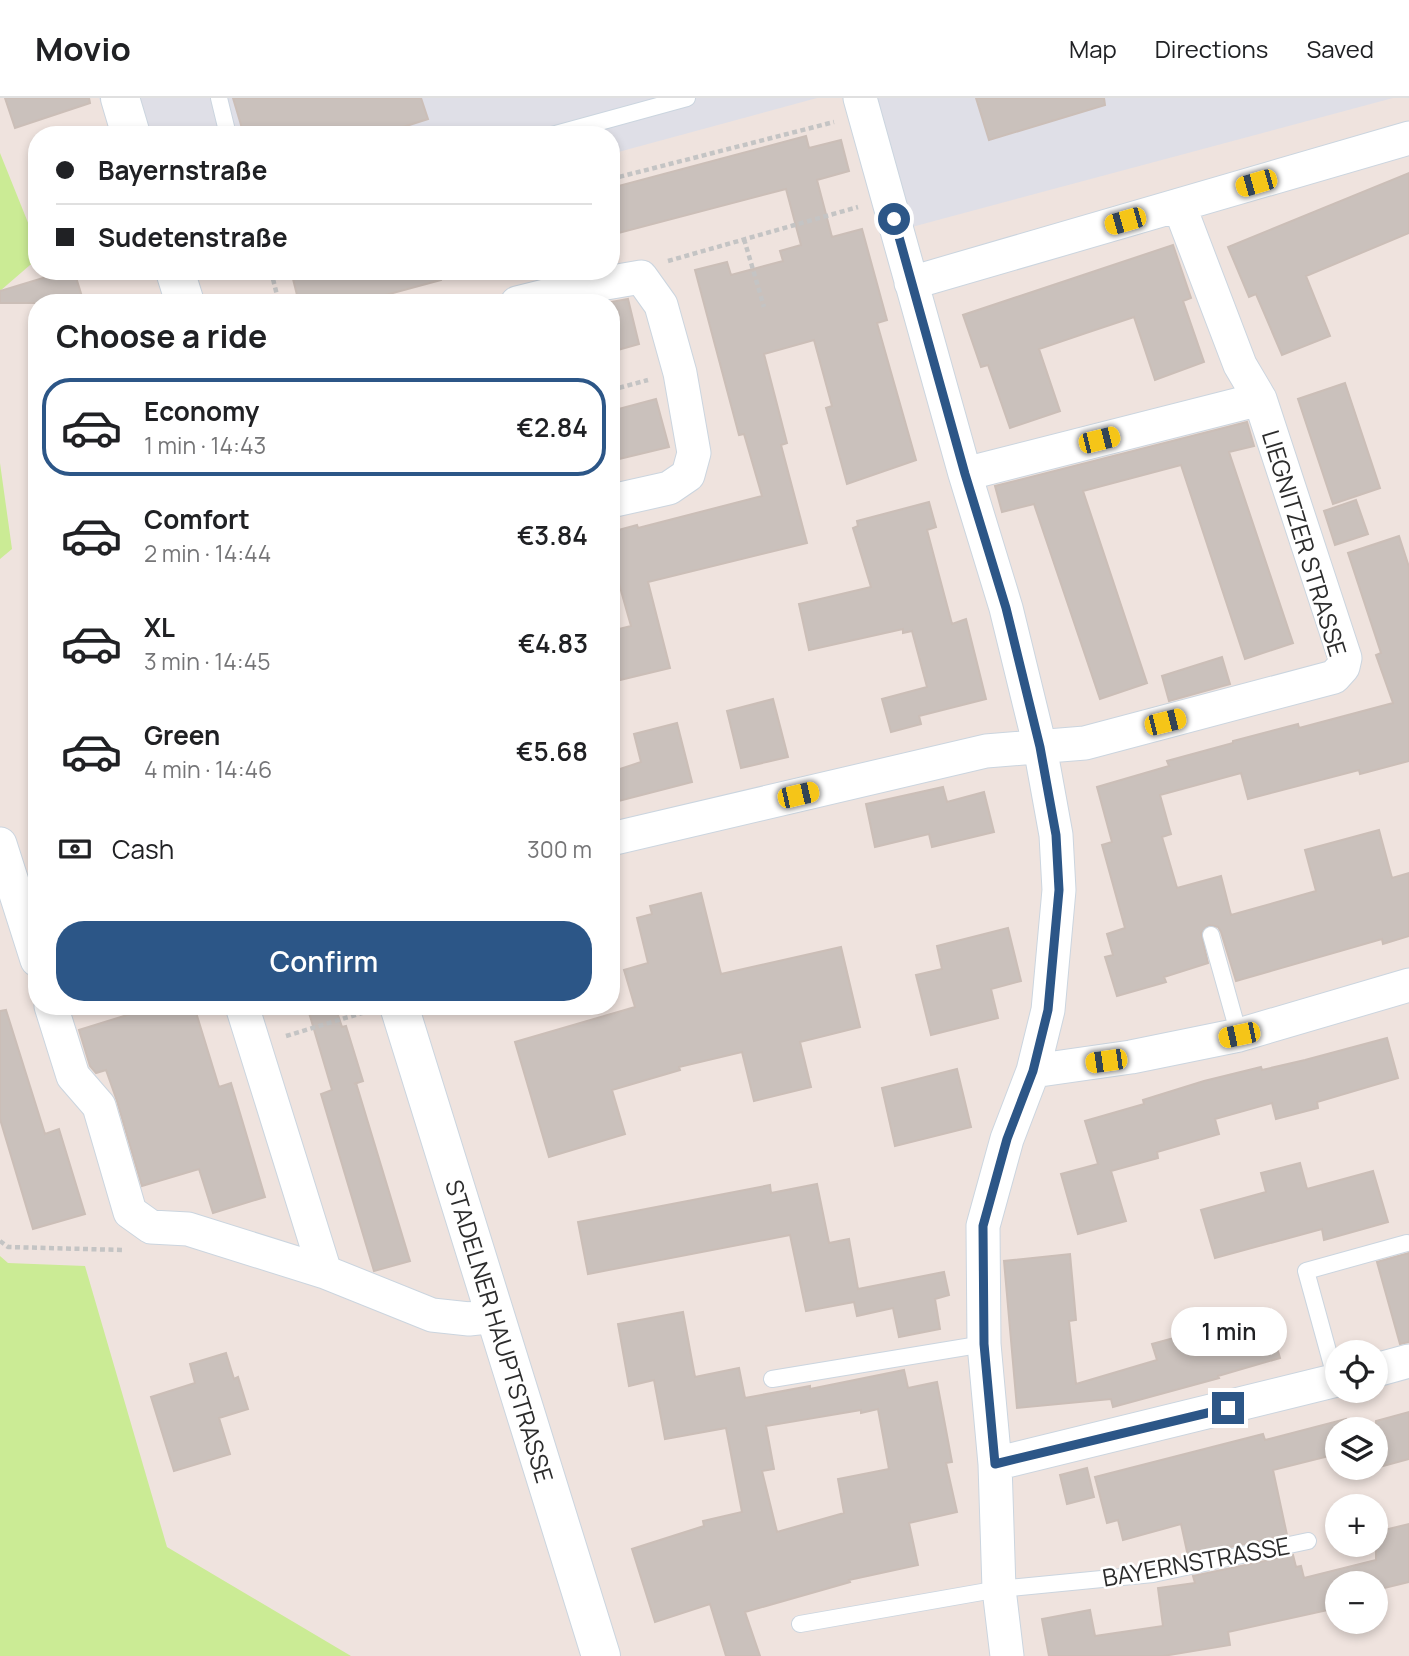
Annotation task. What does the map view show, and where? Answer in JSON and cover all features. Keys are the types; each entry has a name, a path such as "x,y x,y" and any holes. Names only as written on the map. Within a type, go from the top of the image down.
{"main road":[{"path":"120,98 128,126"},
{"name":"STADELNER HAUPTSTRASSE","path":"384,1015 496,1317 601,1656"}],"street":[{"path":"862,106 965,474 1006,608 1040,747 1056,835 1059,890 1048,1010 1033,1071 1007,1139 983,1226 984,1344 995,1464 999,1589 1007,1656"},
{"path":"911,283 1409,138"},
{"name":"LIEGNITZER STRASSE","path":"1040,747 1085,743 1310,685 1334,677 1343,667 1345,658 1260,399 1240,365 1179,205"},
{"path":"553,294 641,277 662,305 680,373 694,453 688,475 669,488 620,499"},
{"path":"965,474 1260,399"},
{"path":"620,837 986,751 1040,747"},
{"path":"0,844 28,926"},
{"path":"1033,1071 1131,1057 1239,1035 1409,985"},
{"path":"54,1015 73,1076 99,1106 130,1212 151,1227 188,1229 325,1272 432,1315 469,1319 496,1317"},
{"path":"245,1015 325,1272"},
{"path":"1388,1367 1409,1361"},
{"path":"995,1464 1325,1383"}],"lane":[{"path":"219,98 226,126"},
{"path":"585,126 687,98"},
{"path":"1211,935 1239,1035"},
{"path":"1325,1340 1306,1271 1407,1243"},
{"path":"772,1379 984,1344"},
{"name":"BAYERNSTRASSE","path":"800,1624 999,1589 1153,1574 1308,1541"}],"path":[{"path":"620,176 862,106"},
{"path":"641,277 660,263 888,198"},
{"path":"744,239 764,307"},
{"path":"254,1046 361,1015"},
{"path":"0,1241 8,1247 128,1250 151,1227"}],"shaded area":[{"path":"99,98 817,98 620,152 620,126 110,126"},
{"path":"862,98 1393,98 897,231"}],"green space":[{"path":"0,153 28,223 28,267 0,291"},
{"path":"0,463 12,549 0,559"},
{"path":"0,1256 8,1263 85,1266 167,1547 351,1656 0,1656"}],"building":[{"path":"5,98 89,98 90,103 15,128"},
{"path":"233,98 421,98 428,119 406,126 241,126"},
{"path":"976,98 1104,98 1105,105 989,140"},
{"path":"806,136 809,148 841,140 849,171 817,180 832,237 862,229 887,320 877,323 916,460 847,484 826,408 832,406 814,340 764,354 787,443 781,445 807,543 648,582 670,668 620,680 620,629 631,626 620,587 620,530 637,525 638,528 762,496 744,434 739,435 695,270 727,262 731,275 783,261 780,251 801,245 786,189 620,233 620,186"},
{"path":"1409,173 1409,233 1306,276 1330,336 1282,355 1256,294 1249,297 1228,247"},
{"path":"1173,245 1191,298 1183,301 1204,362 1155,380 1134,317 1086,333 1039,349 1060,411 1010,428 988,365 981,367 963,315"},
{"path":"36,280 77,280 81,294 28,294 28,303 0,303 0,291"},
{"path":"293,280 441,280 389,294 297,294"},
{"path":"628,299 639,344 620,349 620,300"},
{"path":"1345,383 1380,488 1333,504 1298,399"},
{"path":"656,399 669,447 620,459 620,409"},
{"path":"1247,422 1254,446 1229,452 1293,643 1245,659 1181,465 1083,491 1147,683 1100,699 1034,504 1002,512 995,486"},
{"path":"1356,500 1368,534 1335,545 1324,511"},
{"path":"929,502 936,527 927,530 952,624 966,619 986,699 919,716 921,724 891,732 882,699 927,687 912,631 903,633 903,629 809,650 799,604 871,587 853,528 858,526 857,521"},
{"path":"1399,536 1409,567 1409,761 1360,774 1359,770 1248,799 1241,773 1160,795 1171,834 1162,837 1177,888 1221,876 1231,915 1316,891 1305,850 1379,830 1392,878 1409,873 1409,936 1383,944 1382,939 1236,981 1221,932 1218,927 1209,925 1201,933 1208,963 1164,977 1166,982 1117,996 1105,957 1113,955 1107,934 1125,928 1102,845 1112,842 1097,787 1169,766 1167,761 1233,741 1298,724 1299,728 1393,703 1376,655 1381,653 1348,553"},
{"path":"1222,657 1230,684 1169,701 1162,676"},
{"path":"773,699 788,757 741,768 727,711"},
{"path":"677,723 692,782 620,801 620,769 641,762 634,734"},
{"path":"943,787 947,802 984,792 994,832 932,847 929,834 875,847 866,804"},
{"path":"701,893 721,974 841,947 860,1027 800,1042 811,1087 754,1101 742,1052 679,1067 680,1070 612,1090 625,1134 549,1157 515,1042 608,1015 620,1015 620,1011 635,1007 624,970 648,963 637,918 652,914 650,906"},
{"path":"1008,928 1021,981 991,989 998,1018 931,1035 916,975 942,969 937,946"},
{"path":"6,1010 45,1134 59,1129 85,1214 33,1229 0,1119 0,1011"},
{"path":"127,1015 197,1015 219,1087 231,1083 265,1197 213,1213 199,1169 142,1186 106,1070 96,1073 90,1066 79,1030"},
{"path":"310,1015 338,1015 342,1027 346,1026 363,1081 356,1083 410,1261 374,1271 321,1094 332,1090"},
{"path":"1387,1038 1398,1078 1317,1102 1318,1108 1276,1119 1272,1103 1215,1119 1219,1134 1157,1152 1158,1158 1111,1171 1126,1221 1078,1234 1061,1174 1098,1164 1085,1121 1144,1104 1143,1100 1204,1081 1261,1067 1262,1070 1305,1060"},
{"path":"957,1069 971,1127 895,1146 882,1088"},
{"path":"1300,1163 1307,1189 1373,1171 1388,1222 1324,1240 1322,1229 1215,1258 1201,1210 1266,1192 1261,1173"},
{"path":"817,1184 829,1243 849,1239 858,1289 944,1272 949,1295 935,1299 940,1329 899,1337 893,1308 857,1316 854,1302 806,1311 790,1235 588,1274 578,1222 770,1185 771,1193"},
{"path":"1409,1253 1409,1342 1400,1344 1377,1262"},
{"path":"1070,1254 1076,1320 1069,1321 1076,1384 1157,1360 1152,1344 1244,1319 1249,1337 1272,1331 1280,1358 1113,1407 1111,1399 1017,1408 1004,1261"},
{"path":"683,1312 695,1377 739,1368 745,1398 810,1386 810,1389 904,1370 908,1388 937,1382 952,1462 946,1463 957,1512 909,1523 918,1565 849,1580 850,1582 745,1612 760,1656 726,1656 710,1604 655,1622 632,1549 704,1526 703,1521 742,1512 726,1428 665,1439 654,1380 629,1386 618,1324","holes":["878,1409 889,1469 838,1479 844,1513 777,1532 762,1471 774,1469 766,1426"]},
{"path":"226,1353 234,1379 238,1377 248,1409 219,1418 230,1454 174,1471 151,1397 195,1383 190,1364"},
{"path":"1409,1412 1409,1459 1388,1465 1388,1418"},
{"path":"1325,1424 1325,1457 1273,1470 1287,1535 1188,1556 1181,1524 1123,1540 1118,1520 1107,1523 1095,1477 1263,1434 1265,1440"},
{"path":"1087,1468 1094,1497 1067,1504 1060,1475"},
{"path":"1409,1524 1409,1582 1388,1587 1388,1571 1332,1571 1376,1560 1376,1557 1388,1557 1388,1529"},
{"path":"1293,1555 1296,1567 1301,1566 1304,1578 1325,1573 1325,1611 1228,1632 1230,1645 1163,1656 1049,1656 1042,1619 1090,1610 1095,1636 1163,1626 1158,1588 1195,1583 1193,1576"}],"route":[{"path":"894,219 965,474 1006,608 1040,747 1056,835 1059,890 1048,1010 1033,1071 1007,1139 983,1226 984,1344 995,1464 1228,1408"}]}
